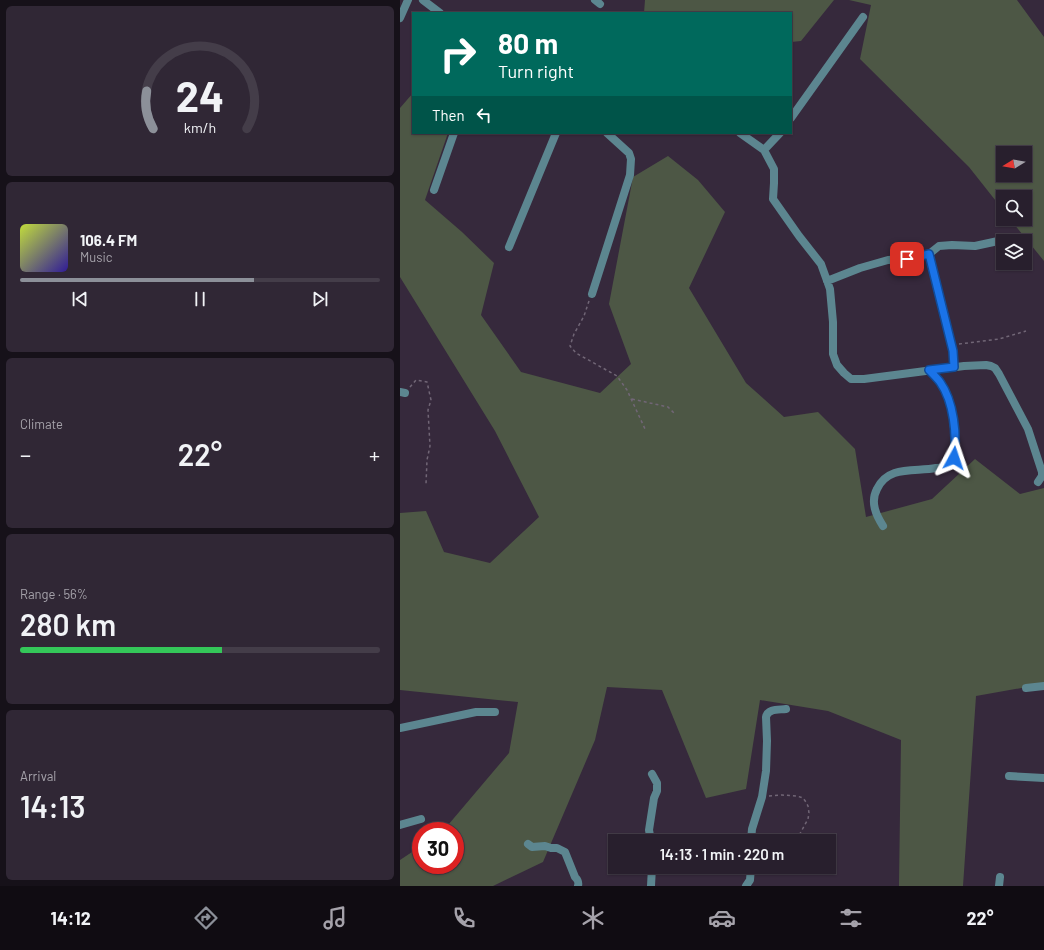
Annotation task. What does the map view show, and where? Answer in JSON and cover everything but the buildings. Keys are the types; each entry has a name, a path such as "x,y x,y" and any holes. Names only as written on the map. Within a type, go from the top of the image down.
{"street":[{"path":"400,18 408,0"},
{"path":"424,0 439,12"},
{"path":"792,117 863,17"},
{"path":"434,190 454,134"},
{"path":"510,247 556,134"},
{"path":"592,294 630,175 631,159 629,153 609,134"},
{"path":"741,134 764,150 774,169 773,199 821,264 830,289 833,354 837,365 851,378 864,379 954,367 986,365 995,368 1028,429 1042,472 1042,476 1038,482"},
{"path":"764,150 779,134"},
{"path":"827,281 860,268 888,260 907,259 929,254 939,246 975,246 996,241"},
{"path":"929,254 953,351 954,367"},
{"path":"883,526 876,510 874,498 877,487 885,477 898,472 943,468 951,463 954,458 956,444 949,399 940,382 929,370"},
{"path":"1026,688 1044,686"},
{"path":"752,834 752,829 762,797 766,771 767,713 770,711 786,709"},
{"path":"400,728 476,712 496,712"},
{"path":"650,834 654,798 657,790 657,783 652,774"},
{"path":"1009,776 1044,778"},
{"path":"400,825 421,819"},
{"path":"528,844 532,847 545,846 557,848 565,852 575,877 578,880 578,886"},
{"path":"651,886 652,874"},
{"path":"746,886 750,880 750,874"},
{"path":"999,886 1000,877"}],"path":[{"path":"592,294 584,316 574,334 570,346 576,353 617,376 632,399 646,431"},
{"path":"951,345 999,339 1026,331"},
{"path":"403,392 416,380 427,382 431,400 428,410 430,446 427,460 426,484"},
{"path":"632,399 668,407 675,414"},
{"path":"762,797 782,795 803,798 808,806 809,813 808,819 800,834"}],"green space":[{"path":"645,0 834,0 801,41 792,42 792,12 644,12"},
{"path":"849,0 1017,0 1044,37 1044,261 1032,246 1032,234 1022,234 1016,226 1032,226 1032,190 996,190 996,201 969,167 860,59 871,5"},
{"path":"412,94 412,134 448,134 425,200 462,232 494,263 481,315 521,372 600,393 631,364 609,304 633,177 668,156 698,180 725,212 689,288 746,383 784,417 818,412 855,449 866,517 932,499 975,459 1020,494 1044,488 1044,684 976,696 963,886 899,886 901,740 828,711 760,700 746,789 706,798 662,690 607,687 595,740 543,862 493,886 400,886 400,860 412,852 412,874 464,874 464,822 451,822 509,753 518,702 400,690 400,513 426,511 444,552 490,563 539,517 495,431 400,277 400,108"}],"route":[{"path":"907,259 929,254 953,351 954,367 929,370 940,382 949,399 956,444 954,458"}]}
